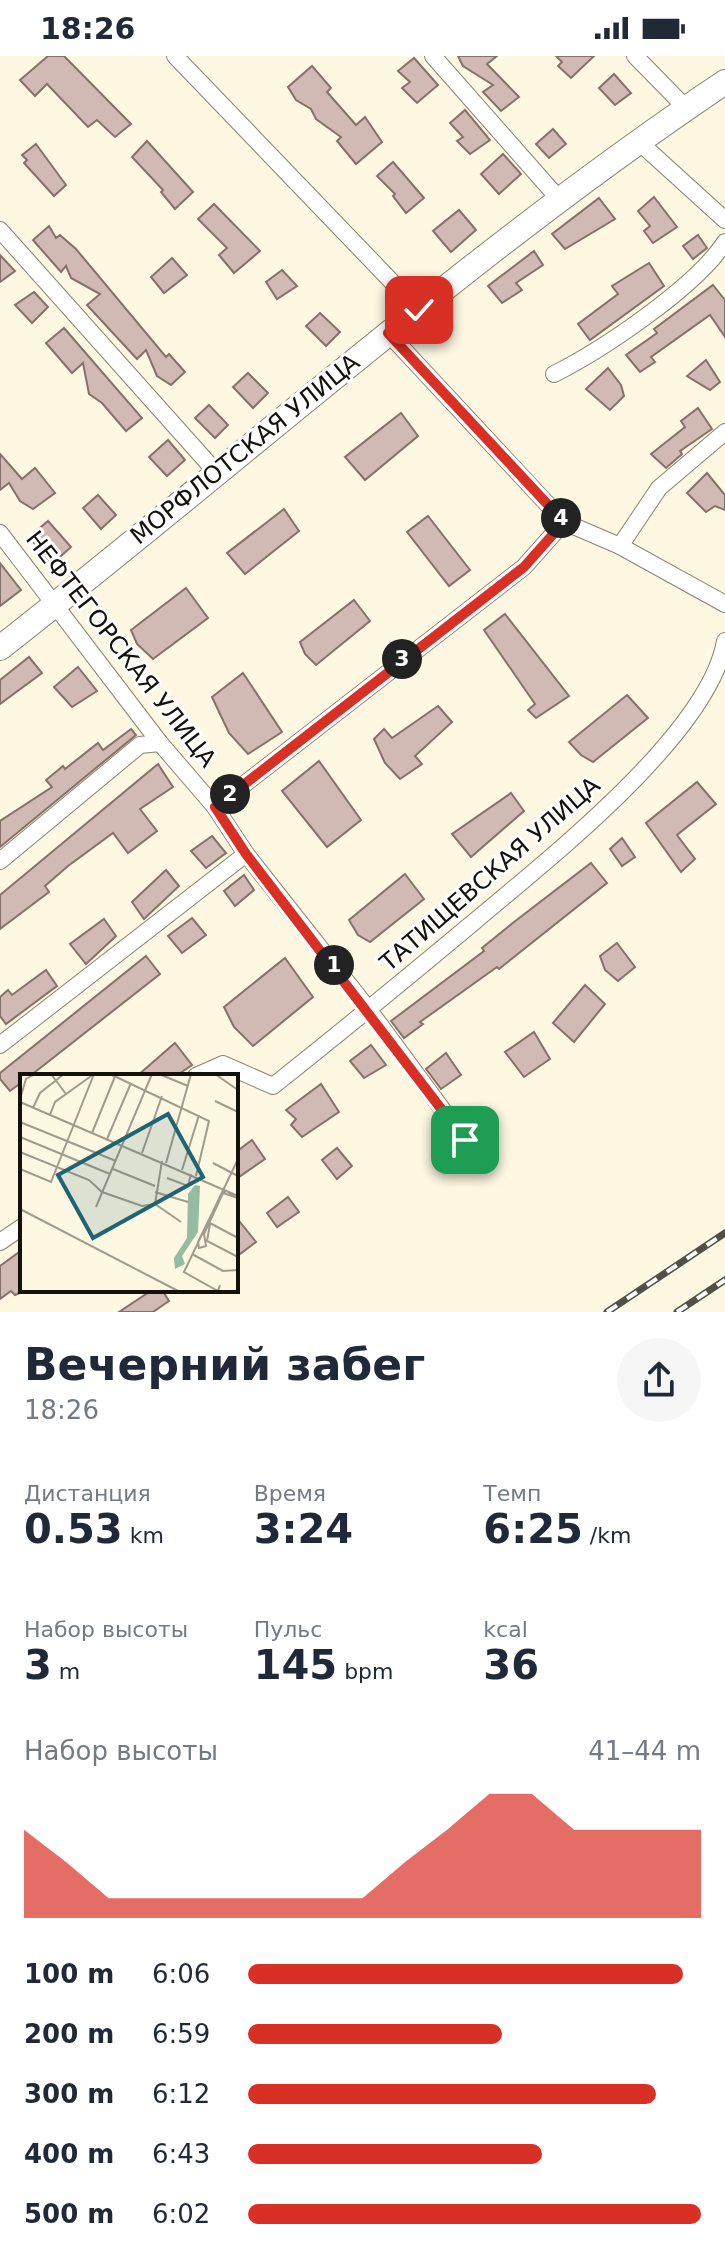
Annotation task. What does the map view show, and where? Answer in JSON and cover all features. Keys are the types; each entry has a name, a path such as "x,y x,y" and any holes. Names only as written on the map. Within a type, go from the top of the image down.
{"street":[{"path":"175,56 419,310"},
{"path":"433,56 559,199"},
{"path":"635,56 686,108"},
{"name":"МОРФЛОТСКАЯ УЛИЦА","path":"0,648 388,333 559,199 725,82"},
{"path":"638,141 725,220"},
{"path":"0,230 216,472"},
{"path":"554,374 583,360 688,283 725,242"},
{"path":"388,333 564,522 620,546 725,604"},
{"path":"620,546 659,488 725,432"},
{"path":"215,807 524,567 564,522"},
{"name":"НЕФТЕГОРСКАЯ УЛИЦА","path":"0,533 160,743 215,807 246,854 369,1010 465,1140"},
{"name":"ТАТИЩЕВСКАЯ УЛИЦА","path":"200,1074 223,1064 273,1086 369,1010 594,821 678,729 720,667 725,641"},
{"path":"0,861 140,745 160,743"},
{"path":"0,1045 246,854"},
{"path":"0,1242 20,1228"}],"building":[{"path":"48,56 64,56 131,124 115,137 97,120 88,127 47,84 35,96 20,80"},
{"path":"458,56 497,56 487,64 519,97 501,111 483,92 493,85 463,66"},
{"path":"556,56 594,56 571,78 558,66 562,62"},
{"path":"414,58 438,85 417,103 402,88 410,82 398,71"},
{"path":"312,66 331,88 327,92 356,125 365,117 382,142 356,164 337,141 341,137 316,119 311,109 296,100 288,87"},
{"path":"614,74 631,93 615,105 599,88"},
{"path":"465,110 490,140 470,154 457,141 463,137 450,123"},
{"path":"553,129 566,144 549,158 536,144"},
{"path":"147,141 193,192 175,209 161,192 163,190 132,157"},
{"path":"36,144 66,185 54,196 24,163 27,160 22,155"},
{"path":"503,154 521,174 499,194 481,174"},
{"path":"393,162 424,198 406,213 393,196 395,194 377,176"},
{"path":"654,197 677,227 653,243 644,231 650,226 638,211"},
{"path":"599,198 615,219 565,249 552,234"},
{"path":"214,204 260,251 234,273 219,255 227,248 198,219"},
{"path":"459,210 476,230 451,252 433,231"},
{"path":"49,226 56,238 60,235 76,249 166,357 169,354 185,372 171,385 157,376 146,350 137,359 87,305 100,294 71,278 66,266 61,272 33,240"},
{"path":"698,235 707,248 693,259 683,246"},
{"path":"534,251 543,265 516,283 522,290 502,303 488,286"},
{"path":"0,255 15,271 0,282"},
{"path":"172,258 187,275 164,293 151,277"},
{"path":"649,263 664,286 590,340 578,324 618,294 612,286"},
{"path":"282,270 297,286 277,299 266,282"},
{"path":"713,285 725,300 725,337 710,315 651,357 655,362 640,372 626,355 657,333 654,329"},
{"path":"34,292 48,307 32,323 15,305"},
{"path":"320,313 340,332 326,346 306,326"},
{"path":"64,328 142,418 126,431 102,403 89,394 83,363 72,373 46,343"},
{"path":"706,360 720,382 710,390 687,376"},
{"path":"608,368 621,385 624,396 610,410 586,389"},
{"path":"248,373 268,393 253,408 233,387"},
{"path":"209,405 228,425 215,438 195,418"},
{"path":"698,408 712,429 680,451 682,454 666,468 651,454 685,427 681,421"},
{"path":"401,413 418,436 365,480 345,457"},
{"path":"168,440 185,460 167,476 149,457"},
{"path":"0,454 22,479 35,468 55,493 33,509 20,501 9,483 0,490"},
{"path":"707,473 725,495 725,510 715,506 706,512 687,493"},
{"path":"98,495 116,515 101,529 83,508"},
{"path":"284,509 299,531 245,574 227,553"},
{"path":"428,516 470,570 449,586 407,532"},
{"path":"48,521 71,547 52,564 29,537"},
{"path":"0,563 21,590 0,606"},
{"path":"186,588 208,618 153,659 137,644 131,630"},
{"path":"354,600 370,621 316,665 305,654 300,642"},
{"path":"505,614 569,696 536,718 528,710 535,704 484,630"},
{"path":"29,657 42,673 0,704 0,680"},
{"path":"78,667 97,691 72,707 54,687"},
{"path":"243,673 282,732 248,754 229,733 212,697"},
{"path":"627,695 648,718 593,762 581,755 569,742"},
{"path":"438,706 452,722 415,756 422,764 400,779 385,763 374,739 384,729 392,738"},
{"path":"131,729 136,735 0,847 0,821 52,787 46,780 63,766 65,769 98,743 103,750"},
{"path":"319,761 361,820 327,847 282,791"},
{"path":"158,764 173,787 140,809 157,831 128,853 113,833 68,866 45,886 49,892 0,929 0,895"},
{"path":"697,782 716,804 677,835 695,859 681,872 646,823"},
{"path":"511,793 524,811 471,857 452,834"},
{"path":"212,836 226,853 206,868 191,851"},
{"path":"622,838 635,857 622,866 610,849"},
{"path":"591,863 607,883 499,969 497,967 420,1022 423,1024 404,1038 391,1021 484,951 482,948"},
{"path":"166,870 179,886 144,919 132,902"},
{"path":"405,874 424,899 370,942 358,935 349,920"},
{"path":"244,875 254,890 235,906 224,891"},
{"path":"192,918 206,935 182,953 168,936"},
{"path":"104,919 116,936 86,964 70,944"},
{"path":"617,943 635,967 618,981 605,970 600,956"},
{"path":"146,956 160,974 33,1074 20,1074 20,1084 10,1091 0,1079 0,1073"},
{"path":"285,958 313,997 253,1046 234,1027 224,1007"},
{"path":"46,970 57,986 6,1024 0,1016 0,997 8,990 12,995"},
{"path":"585,985 605,1004 574,1042 553,1023"},
{"path":"534,1032 550,1059 524,1077 505,1052"},
{"path":"175,1043 192,1065 179,1074 139,1074"},
{"path":"371,1045 386,1065 364,1078 350,1061"},
{"path":"446,1053 461,1075 441,1089 426,1069"},
{"path":"321,1084 339,1112 302,1137 291,1125 296,1119 286,1110"},
{"path":"252,1140 265,1159 238,1178 238,1150"},
{"path":"337,1148 352,1166 337,1179 322,1160"},
{"path":"288,1197 299,1212 277,1227 267,1213"},
{"path":"238,1220 256,1242 238,1256"},
{"path":"20,1251 22,1292 15,1295 11,1291 0,1299 0,1266"},
{"path":"149,1292 163,1292 169,1301 153,1312 119,1312"}],"railway":[{"path":"607,1312 725,1233"},
{"path":"677,1312 725,1280"}],"route":[{"path":"419,310 388,333 564,522 524,567 215,807 246,854 369,1010 465,1140"}]}
